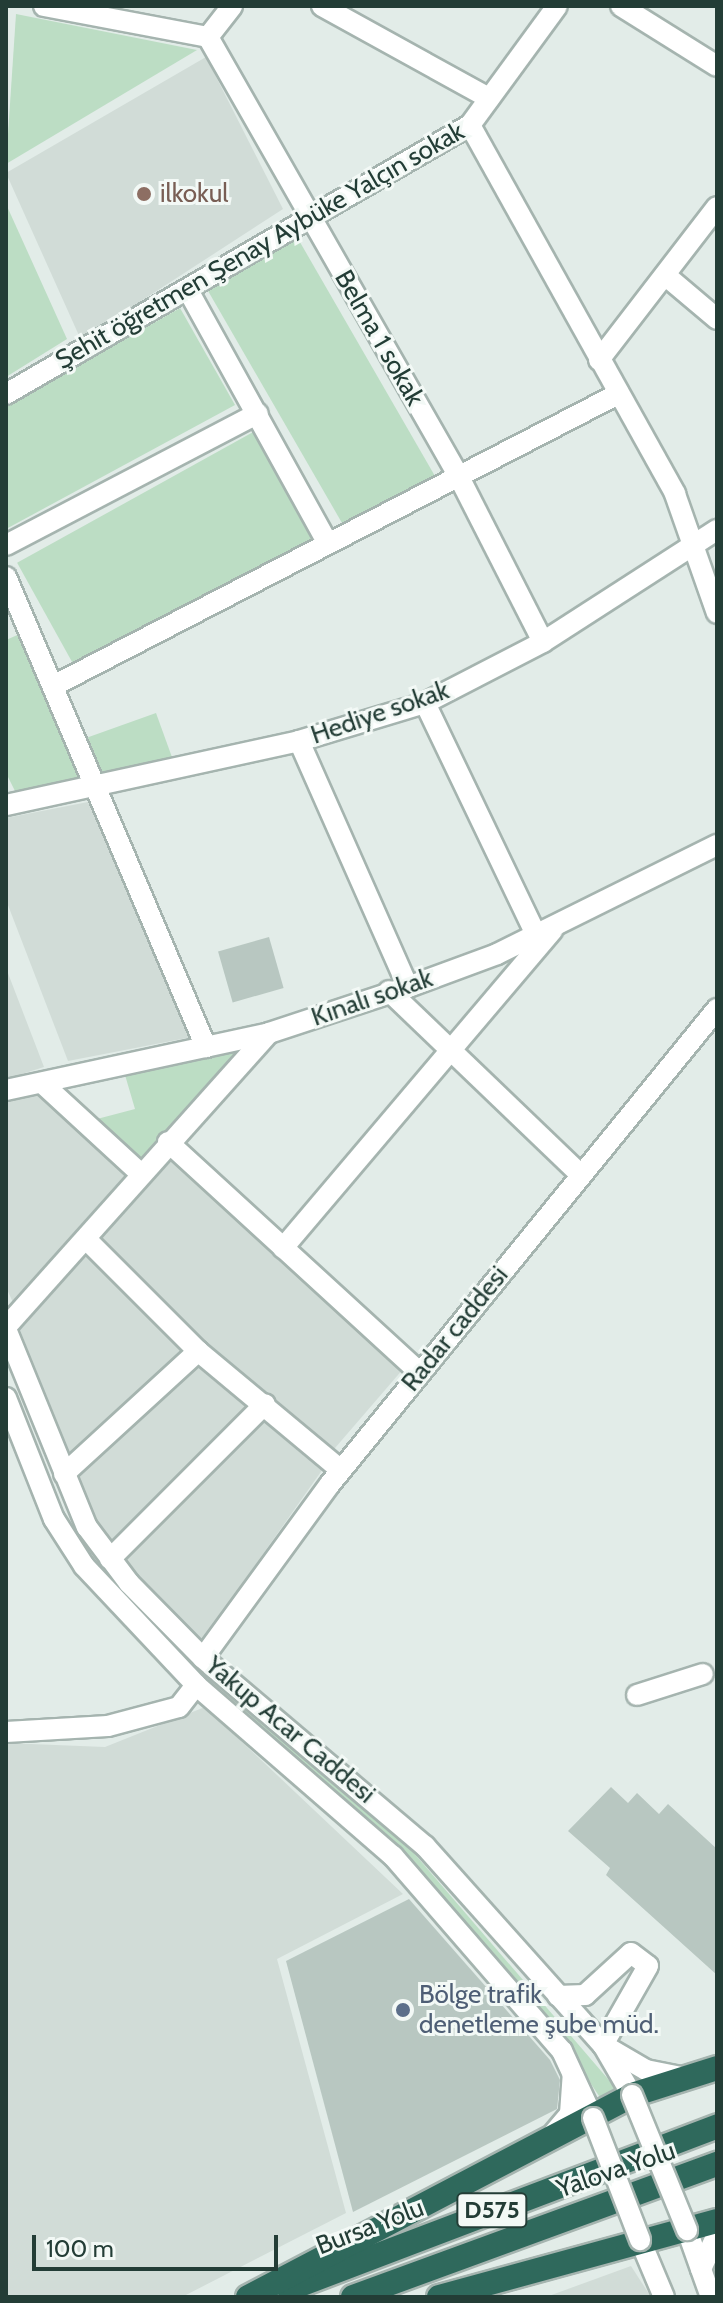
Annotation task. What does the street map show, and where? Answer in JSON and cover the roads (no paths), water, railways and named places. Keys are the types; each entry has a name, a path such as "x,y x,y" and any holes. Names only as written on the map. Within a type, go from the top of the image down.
{"highway":[{"path":"248,2297 632,2095 717,2068"},
{"name":"Bursa Yolu","path":"267,2297 717,2126"},
{"name":"Yalova Yolu","path":"353,2297 717,2164"},
{"path":"439,2297 717,2221"}],"street":[{"path":"44,6 208,37 232,6"},
{"path":"322,6 489,98"},
{"name":"Şehit öğretmen Şenay Aybüke Yalçın sokak","path":"6,394 189,292 470,125 557,6"},
{"path":"621,6 717,66"},
{"name":"Belma 1 sokak","path":"208,37 458,475 543,642"},
{"path":"470,125 675,494 717,613"},
{"path":"599,360 717,207"},
{"path":"665,275 717,319"},
{"path":"189,292 327,542"},
{"path":"55,685 618,394"},
{"path":"6,545 258,413"},
{"name":"Hediye sokak","path":"6,805 299,741 425,703 543,642 717,530"},
{"path":"6,577 55,685 206,1047"},
{"path":"425,703 536,935"},
{"path":"299,741 398,989 453,1052 581,1175"},
{"name":"Kınalı sokak","path":"6,1090 269,1033 398,989 536,935 717,845"},
{"path":"283,1248 453,1052 558,924"},
{"name":"Radar caddesi","path":"203,1658 341,1470 717,1009"},
{"path":"6,1328 87,1240 168,1142 269,1033"},
{"path":"42,1083 141,1174"},
{"path":"168,1142 419,1372"},
{"path":"87,1240 198,1351 341,1470"},
{"name":"Yakup Acar Caddesi","path":"6,1328 87,1527 110,1559 203,1658 425,1846 603,2045 632,2095 711,2297"},
{"path":"64,1474 198,1351"},
{"name":"Yakup Acar Caddesi","path":"6,1398 67,1545 196,1685 393,1856 574,2071 664,2297"},
{"path":"110,1559 265,1404"},
{"path":"637,1695 703,1674"},
{"path":"6,1732 108,1726 179,1707 196,1685"},
{"path":"558,1996 585,1995 631,1953 648,1966 603,2045 646,2070 686,2078"},
{"path":"551,2137 570,2114 574,2071"},
{"path":"701,2269 717,2234"},
{"path":"609,2250 654,2274"}],"place":[{"name":"ilkokul","path":"144,194"},
{"name":"Bölge trafik denetleme şube müd.","path":"403,2010"}]}
